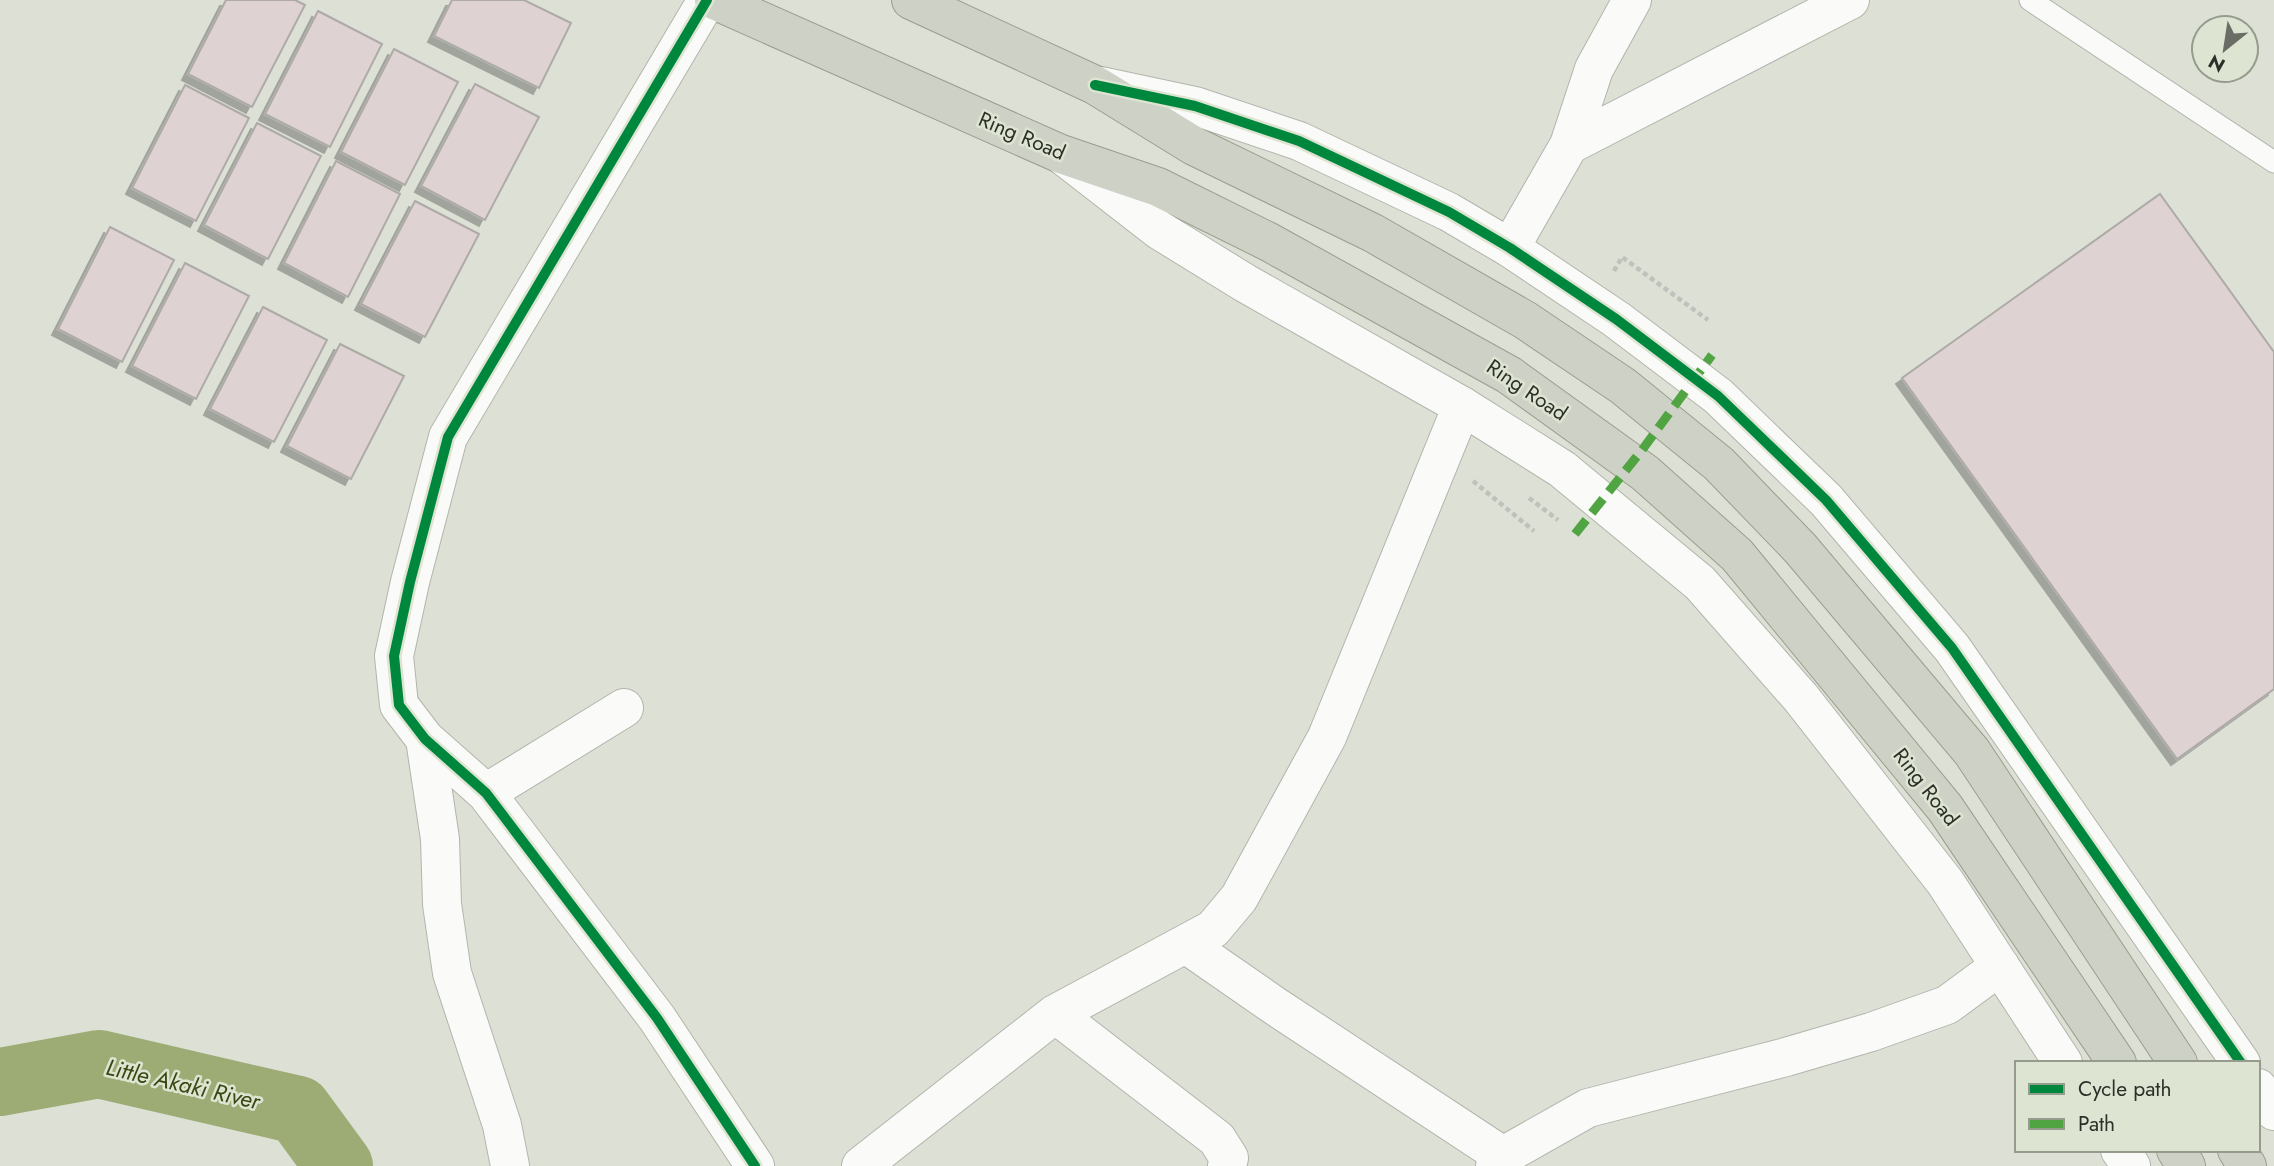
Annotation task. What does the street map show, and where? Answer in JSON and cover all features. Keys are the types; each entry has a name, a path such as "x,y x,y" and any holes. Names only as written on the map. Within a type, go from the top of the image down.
{"highway":[{"name":"Ring Road","path":"715,0 1060,154 1158,187 1269,242 1509,375 1645,472 1737,555 1945,808 2116,1061"},
{"path":"911,0 1095,85 1194,146 1373,233 1525,320 1623,387 1719,464 1800,548 1972,752 2177,1061"}],"street":[{"path":"706,0 448,437 410,582 394,656 399,705 425,739 486,793 657,1018 755,1166"},
{"path":"1510,248 1569,145 1594,69 1632,0"},
{"path":"1569,145 1850,0"},
{"path":"1095,85 1195,106 1299,141 1449,212 1510,248 1616,319 1718,396 1826,500 1952,648 2241,1061"},
{"path":"1060,154 1159,230 1245,283 1462,406 1562,469 1700,583 1801,698 1945,883 2062,1061"},
{"path":"861,1166 1055,1014 1213,929 1240,898 1327,737 1462,406"},
{"path":"486,793 624,708"},
{"path":"425,739 440,839 442,904 452,973 502,1125 510,1166"},
{"path":"1187,945 1499,1161 1588,1108 1786,1058 1947,1005 2000,966"},
{"path":"1055,1014 1217,1139 1229,1158 1227,1166"},
{"path":"2260,1091 2274,1111"}],"lane":[{"path":"2030,0 2274,162"}],"path":[{"path":"1472,480 1534,530"},
{"path":"1524,494 1565,526"}],"building":[{"path":"226,0 295,0 305,5 252,107 188,74"},
{"path":"452,0 524,0 571,23 539,88 434,36"},
{"path":"318,11 382,44 330,147 265,114"},
{"path":"394,49 458,82 405,185 341,152"},
{"path":"475,84 539,117 485,220 421,186"},
{"path":"185,85 249,118 196,221 132,188"},
{"path":"257,123 321,156 268,259 204,225"},
{"path":"336,161 400,194 348,297 284,263"},
{"path":"2160,194 2274,352 2274,689 2177,759 1902,378"},
{"path":"415,201 479,234 425,337 361,304"},
{"path":"110,227 174,260 122,362 58,329"},
{"path":"185,263 249,296 196,399 132,366"},
{"path":"263,307 327,340 274,442 210,409"},
{"path":"340,344 404,376 351,479 287,446"}],"waterway":[{"name":"Little Akaki River","path":"0,1082 99,1064 298,1110 339,1166"}],"marked path":[{"path":"1575,534 1642,450 1712,355"}],"cycle path":[{"path":"707,0 448,437 410,582 394,656 399,705 425,739 486,793 657,1018 755,1166"},
{"path":"1095,85 1195,106 1299,141 1449,212 1510,248 1616,319 1718,396 1826,500 1952,648 2240,1061"}]}
